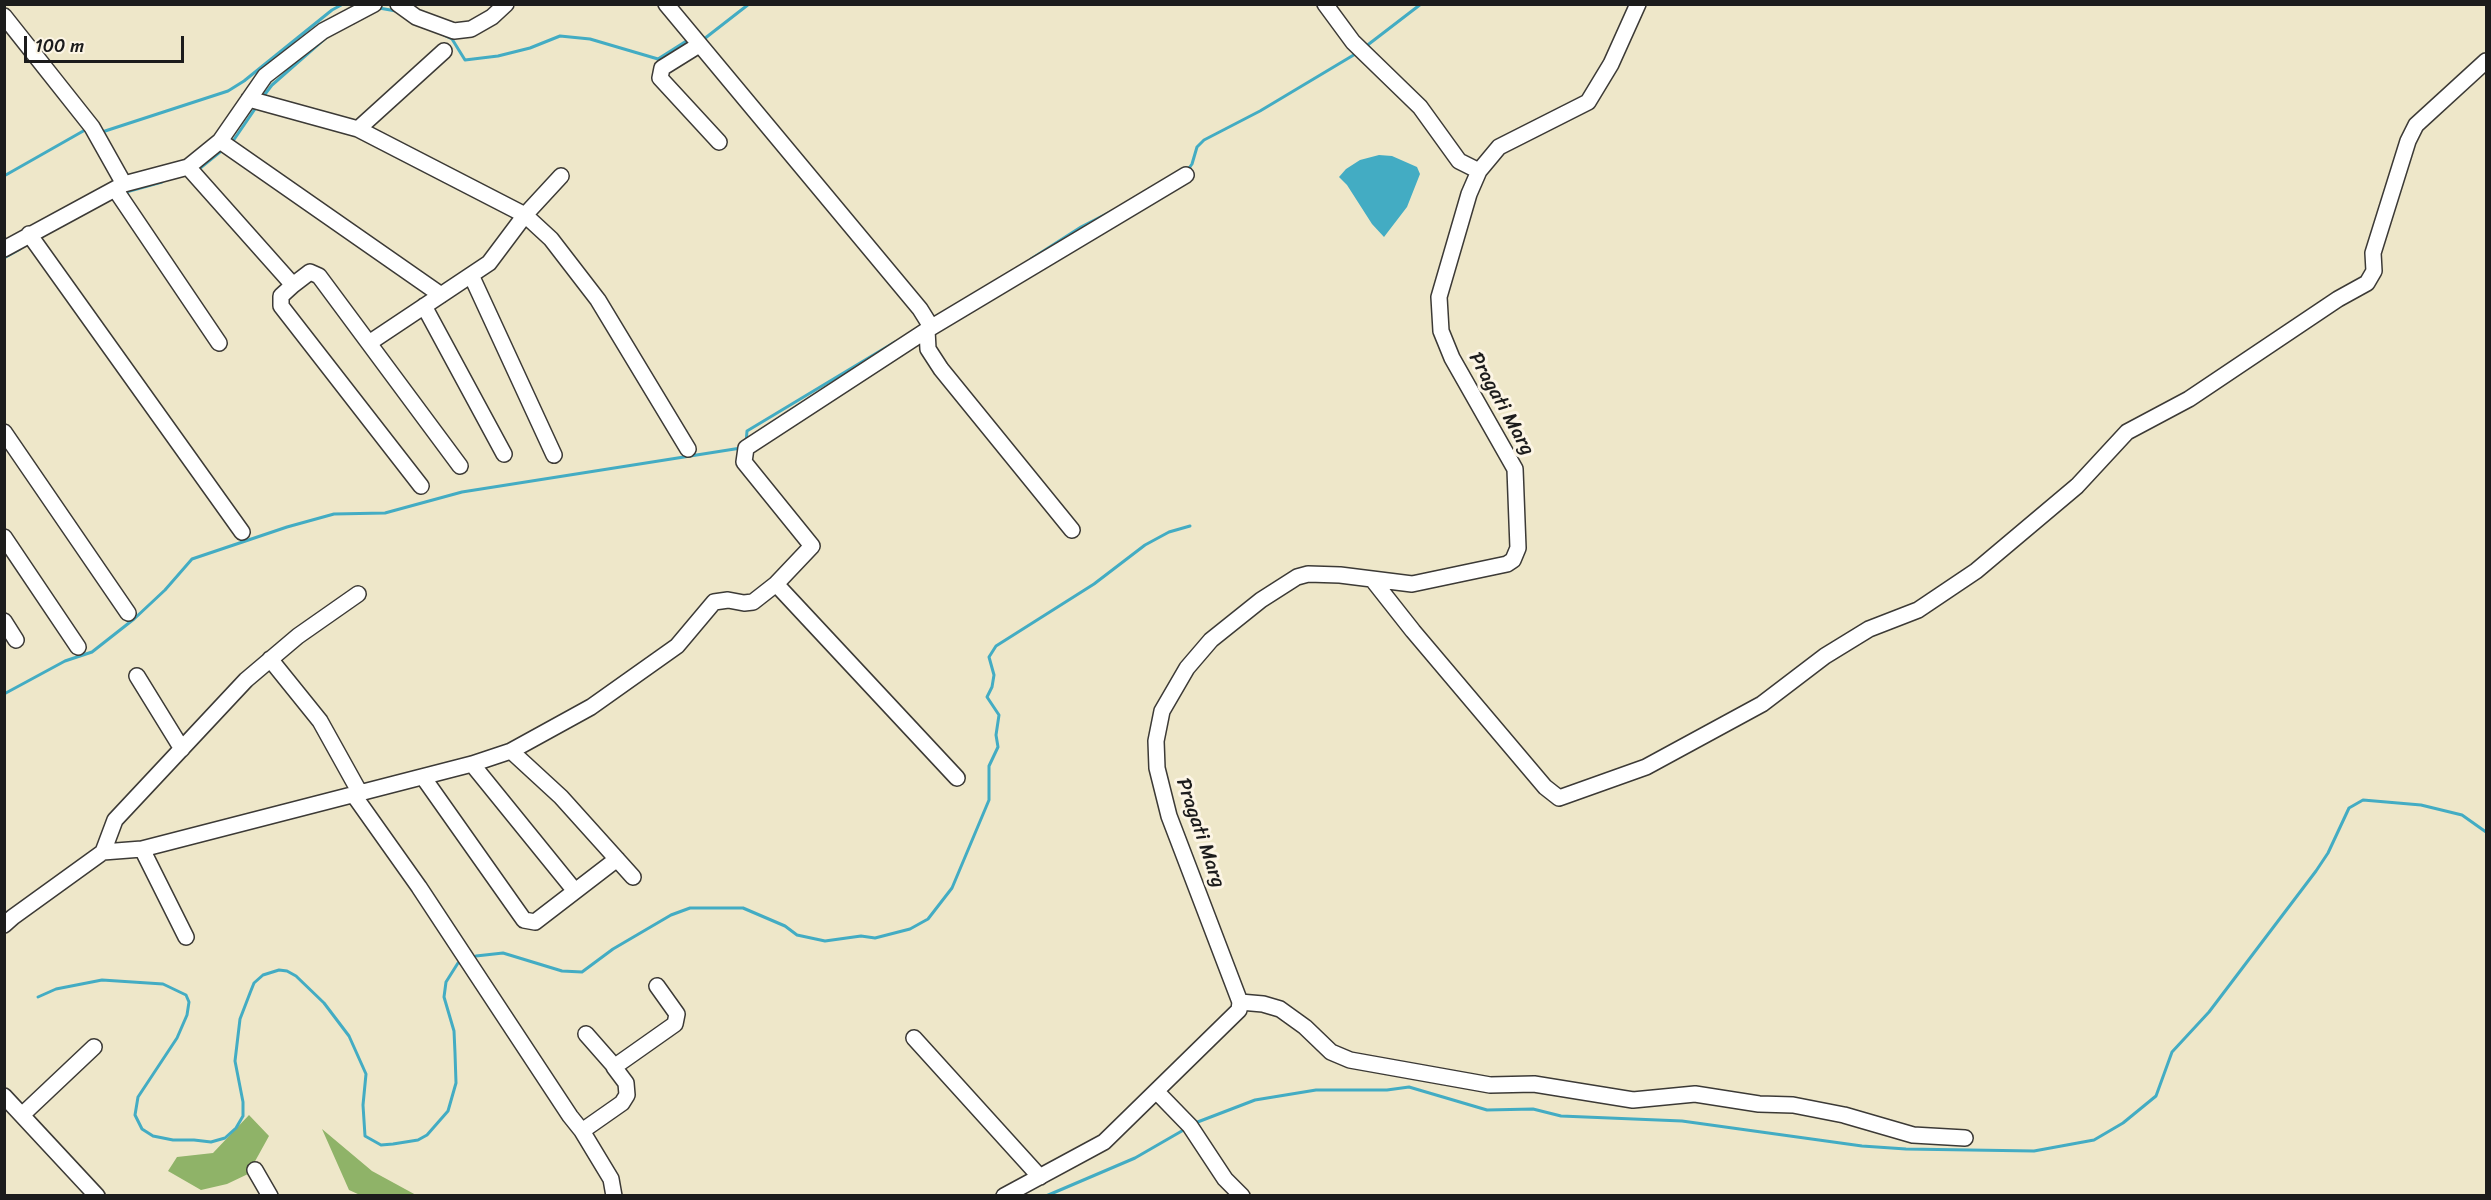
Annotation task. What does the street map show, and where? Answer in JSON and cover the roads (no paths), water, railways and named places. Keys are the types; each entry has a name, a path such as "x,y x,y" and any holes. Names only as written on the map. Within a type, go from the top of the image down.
{"street":[{"path":"4,249 119,186 188,167 220,141 265,76 315,38 374,4"},
{"path":"398,4 416,17 454,31 471,29 492,17 506,4"},
{"path":"666,4 920,309 930,325 927,330 928,349 941,369 1072,530"},
{"path":"1325,4 1353,42 1420,108 1459,161 1479,171"},
{"name":"Pragati Marg","path":"1240,1002 1168,816 1157,768 1156,741 1162,711 1187,668 1211,640 1261,600 1297,577 1308,574 1412,584 1507,564 1513,560 1518,548 1515,469 1452,358 1441,331 1439,297 1469,194 1479,171 1499,147 1588,102 1611,64 1638,4"},
{"path":"4,16 92,127 119,186 219,344"},
{"path":"699,45 662,68 660,78 719,141"},
{"path":"358,129 444,51"},
{"path":"1372,579 1545,787 1559,798 1646,767 1762,704 1825,656 1869,629 1918,610 1966,578 2077,486 2127,432 2189,399 2338,299 2367,283 2374,271 2373,253 2408,141 2416,125 2487,61"},
{"path":"249,99 358,129 525,215 551,239 598,300 688,449"},
{"path":"220,141 441,295"},
{"path":"188,167 293,285"},
{"path":"7,917 103,852 142,849 472,764 511,751 591,707 677,646 714,602 728,600 753,602 776,584 812,546 744,462 746,448 927,330 1186,175"},
{"path":"369,343 489,263 525,215 561,176"},
{"path":"29,234 242,532"},
{"path":"422,486 281,306 281,296 310,272 315,273 460,466"},
{"path":"471,275 554,455"},
{"path":"424,306 504,454"},
{"path":"4,432 128,613"},
{"path":"4,537 78,647"},
{"path":"776,584 957,778"},
{"path":"103,852 115,820 246,680 321,618 358,594"},
{"path":"4,621 16,640"},
{"path":"270,659 320,721 356,794 582,1131 610,1179 614,1196"},
{"path":"137,676 182,749"},
{"path":"511,751 561,797 633,877"},
{"path":"472,764 575,891"},
{"path":"423,777 524,920 535,922 617,860"},
{"path":"142,849 186,937"},
{"path":"615,1067 675,1024 676,1014 657,986"},
{"path":"1004,1196 1104,1142 1238,1013 1240,1002 1263,1004 1280,1009 1305,1027 1331,1052 1350,1060 1490,1085 1534,1084 1633,1100 1695,1094 1759,1104 1793,1105 1844,1115 1913,1135 1965,1138"},
{"path":"582,1131 622,1103 627,1095 626,1083 586,1034"},
{"path":"914,1038 1040,1177"},
{"path":"22,1115 94,1047"},
{"path":"1157,1092 1190,1126 1225,1179 1242,1196"},
{"path":"4,1096 97,1196"},
{"path":"255,1170 270,1196"}],"water":[{"path":"1379,155 1392,156 1417,167 1420,174 1407,207 1384,237 1372,224 1347,185 1339,177 1346,169 1360,160"}],"waterway":[{"path":"102,132 228,91 244,81 332,10 343,4"},
{"path":"704,39 749,4"},
{"path":"1365,47 1421,4"},
{"path":"379,8 396,11"},
{"path":"442,34 452,39 465,60 498,56 530,48 560,36 590,39 658,59 688,40"},
{"path":"262,98 272,85 329,35"},
{"path":"1187,171 1192,164 1197,147 1204,140 1260,111 1357,53"},
{"path":"233,141 257,106"},
{"path":"4,176 85,130"},
{"path":"199,169 220,152"},
{"path":"126,192 162,182"},
{"path":"1031,259 1081,227 1112,211"},
{"path":"4,258 20,249"},
{"path":"746,443 747,431 895,342"},
{"path":"4,694 65,661 92,652 134,619 165,590 192,559 287,527 334,514 385,513 462,492 741,448"},
{"path":"476,956 503,953 562,971 582,972 613,949 671,915 690,908 743,908 785,926 797,935 825,941 861,936 875,938 910,929 928,919 952,888 989,800 989,766 998,747 996,735 999,715 987,697 994,675 989,657 996,646 1094,584 1145,545 1169,532 1190,526"},
{"path":"1195,1123 1255,1100 1316,1090 1387,1090 1409,1087 1487,1110 1533,1109 1561,1116 1682,1121 1862,1146 2034,1151 2094,1140 2123,1123 2156,1096 2172,1052 2209,1012 2316,871 2328,853 2349,808 2363,800 2421,805 2462,815 2486,832"},
{"path":"38,997 56,989 102,980 163,984 186,995 189,1002 187,1015 177,1038 138,1097 135,1115 142,1129 153,1136 173,1140 211,1142 225,1138 236,1128 243,1116 243,1102 235,1061 240,1019 254,983 263,975 279,970 287,971 296,976 324,1003 349,1036 366,1074 363,1105 365,1136 381,1145 418,1140 427,1135 448,1111 456,1083 455,1053 454,1031 444,997 446,982 458,963"},
{"path":"1046,1196 1135,1158 1187,1128"}]}
